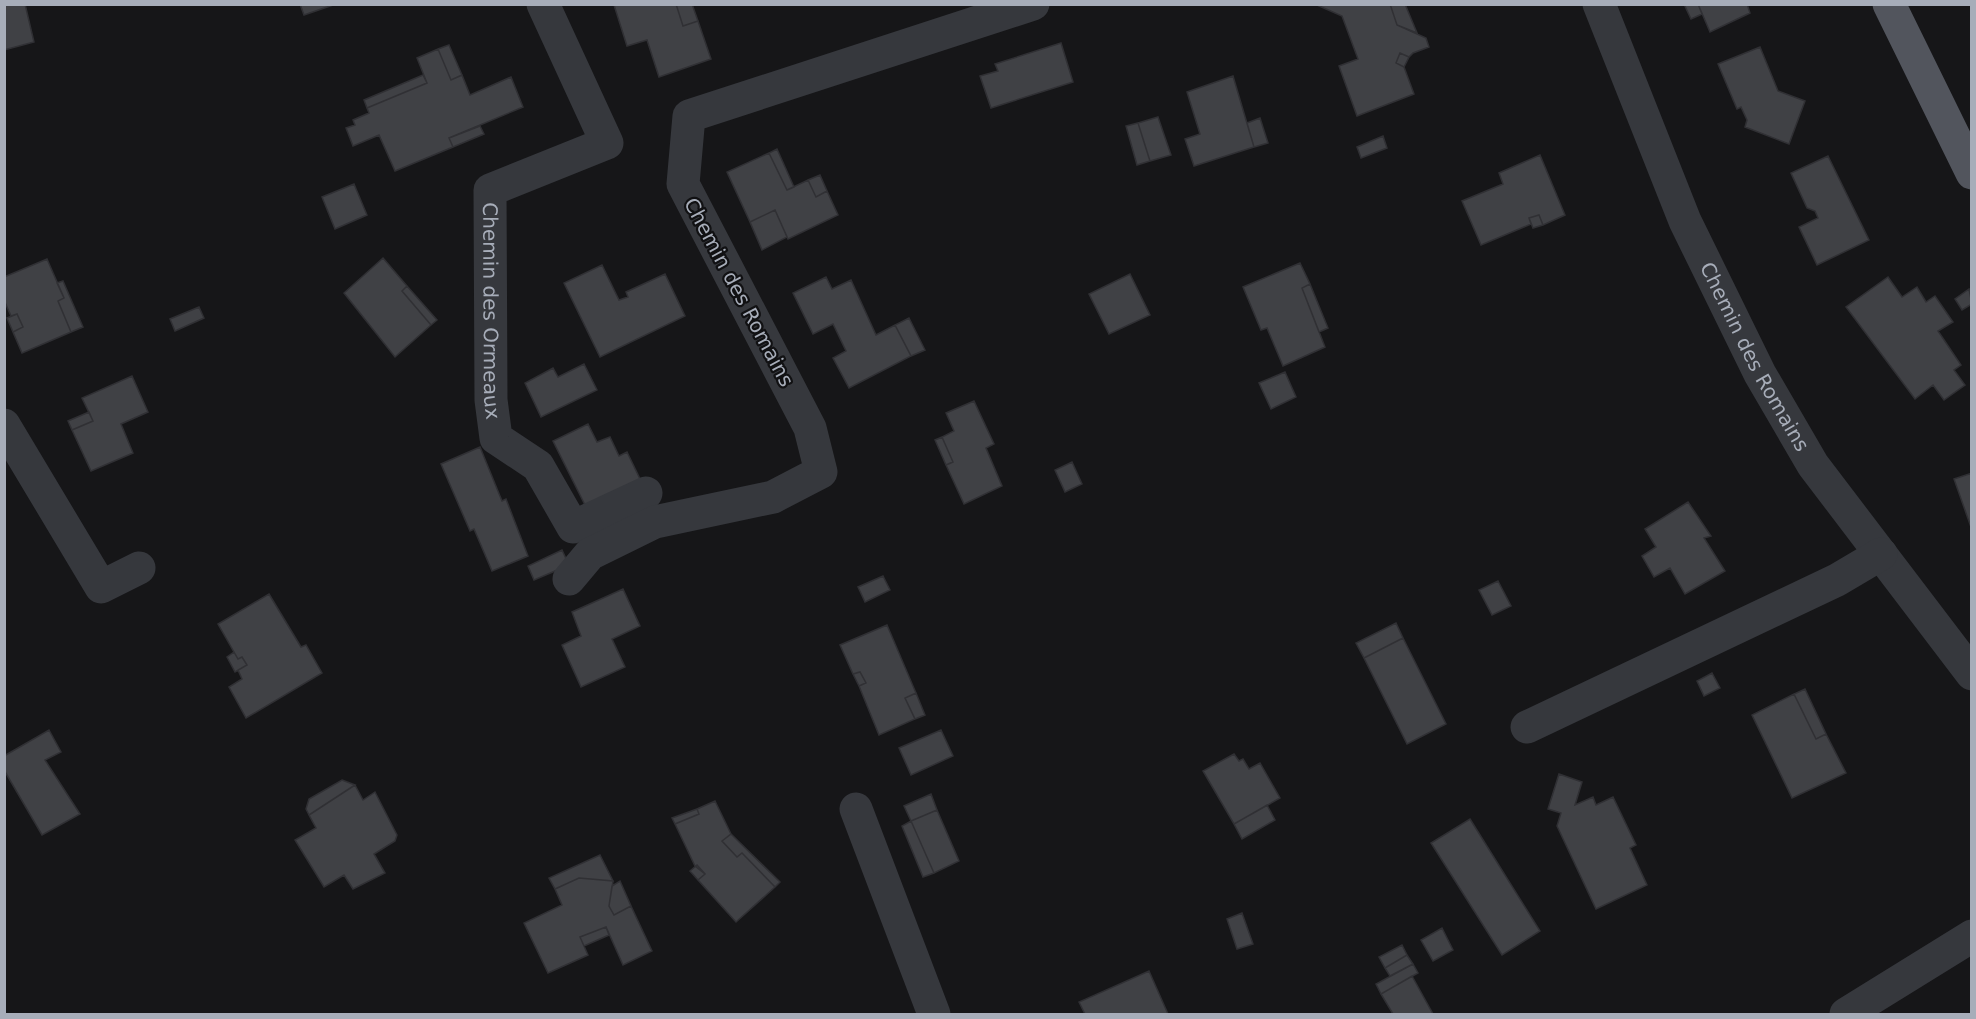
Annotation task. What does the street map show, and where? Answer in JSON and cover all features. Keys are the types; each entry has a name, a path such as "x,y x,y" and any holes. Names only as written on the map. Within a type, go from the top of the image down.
{"main road":[{"path":"1889,4 1971,173"}],"street":[{"name":"Chemin des Ormeaux","path":"543,4 607,143 490,190 490,400 496,438 538,466 573,527 646,493"},
{"name":"Chemin des Romains","path":"569,579 590,554 655,522 773,497 821,472 810,428 682,184 689,116 1033,4"},
{"name":"Chemin des Romains","path":"1599,4 1685,221 1760,374 1812,465 1971,674"},
{"path":"4,425 101,587 139,568"},
{"path":"1527,727 1837,580 1881,554"},
{"path":"856,809 934,1014"},
{"path":"1846,1014 1971,936"}],"building":[{"path":"4,4 25,4 34,42 4,50"},
{"path":"300,4 336,4 304,15"},
{"path":"676,4 683,26 698,21 711,59 659,77 647,40 627,46 614,5"},
{"path":"676,4 692,4 698,21 683,26"},
{"path":"1390,4 1397,25 1426,38 1429,47 1409,57 1400,53 1396,63 1404,67 1414,94 1357,116 1339,66 1358,59 1342,16 1317,5"},
{"path":"1390,4 1405,4 1417,33 1397,25"},
{"path":"1684,4 1698,4 1702,14 1691,19"},
{"path":"1698,4 1747,4 1750,13 1710,32"},
{"path":"1061,43 1073,82 991,108 980,76 998,71 995,64"},
{"path":"449,45 462,75 451,80 438,49"},
{"path":"1760,47 1778,91 1805,101 1789,144 1745,127 1747,120 1741,107 1737,109 1718,64"},
{"path":"438,49 451,80 462,75 470,95 511,77 523,107 449,138 453,147 395,171 379,135 353,146 346,128 355,125 353,120 369,113 367,108 427,83 417,58"},
{"path":"1400,53 1409,57 1404,67 1396,63"},
{"path":"423,75 427,83 367,108 364,100"},
{"path":"1233,76 1254,147 1194,166 1185,139 1200,134 1187,92"},
{"path":"1158,117 1171,155 1150,161 1138,123"},
{"path":"1260,118 1268,143 1254,147 1247,123"},
{"path":"1138,123 1150,161 1137,165 1126,126"},
{"path":"480,126 484,134 453,147 449,138"},
{"path":"1383,136 1387,148 1361,158 1357,147"},
{"path":"777,149 794,187 787,190 769,153"},
{"path":"769,153 787,190 808,180 816,197 827,191 838,215 788,239 775,210 750,222 727,172"},
{"path":"1540,155 1565,215 1543,225 1539,215 1529,218 1531,224 1481,245 1462,201 1503,184 1499,173"},
{"path":"1828,156 1869,240 1817,265 1799,227 1818,218 1815,211 1807,208 1791,173"},
{"path":"820,175 827,191 816,197 808,180"},
{"path":"354,184 367,215 335,229 322,197"},
{"path":"775,210 787,237 762,250 750,222"},
{"path":"1539,215 1543,225 1533,228 1529,218"},
{"path":"383,258 407,286 402,291 431,325 395,357 344,293"},
{"path":"47,259 64,298 58,301 71,332 22,353 13,332 23,327 17,314 11,316 4,300 4,277"},
{"path":"1300,263 1310,284 1302,288 1325,347 1283,366 1267,328 1261,330 1243,287"},
{"path":"602,265 619,300 628,297 626,292 665,274 685,316 600,357 564,283"},
{"path":"1130,274 1150,315 1109,334 1089,294"},
{"path":"826,277 832,289 851,280 876,335 895,325 911,356 849,388 833,358 846,351 833,324 813,334 793,293"},
{"path":"1888,277 1902,297 1917,287 1926,302 1935,296 1953,322 1938,331 1961,365 1954,370 1965,385 1944,400 1933,385 1915,399 1846,307"},
{"path":"63,281 83,327 71,332 58,301 64,298 57,283"},
{"path":"1310,284 1328,328 1319,332 1302,288"},
{"path":"407,286 437,320 431,325 402,291"},
{"path":"1969,289 1972,304 1962,310 1955,299"},
{"path":"199,307 204,318 175,331 170,319"},
{"path":"17,314 23,327 13,332 7,318"},
{"path":"909,318 925,350 911,356 895,325"},
{"path":"584,364 597,390 541,417 525,383 553,368 558,377"},
{"path":"1285,372 1296,397 1271,409 1259,383"},
{"path":"132,376 148,412 121,424 133,453 91,471 72,430 93,421 82,398"},
{"path":"974,401 994,444 986,448 1002,486 964,504 946,465 953,462 942,437 954,431 946,413"},
{"path":"89,412 93,421 72,430 68,421"},
{"path":"588,424 597,442 610,437 619,456 627,452 641,481 587,509 553,441"},
{"path":"942,437 953,462 946,465 935,440"},
{"path":"480,447 502,501 506,499 528,556 492,571 474,529 470,531 441,464"},
{"path":"1072,462 1082,484 1065,492 1055,470"},
{"path":"1972,473 1972,530 1954,479"},
{"path":"1688,502 1711,536 1704,538 1725,571 1685,594 1670,568 1654,577 1642,556 1656,547 1645,529"},
{"path":"562,550 569,565 534,580 528,566"},
{"path":"883,576 890,590 865,602 858,587"},
{"path":"1498,581 1511,606 1492,615 1479,590"},
{"path":"623,589 640,626 612,639 625,667 581,687 562,645 581,636 572,612"},
{"path":"269,594 301,647 306,645 322,673 246,718 229,687 242,679 238,670 247,665 242,657 238,659 218,624"},
{"path":"1396,623 1403,638 1364,658 1356,643"},
{"path":"887,625 916,693 905,698 915,719 879,735 859,686 866,683 860,672 853,674 840,645"},
{"path":"1403,638 1446,724 1407,744 1364,658"},
{"path":"234,652 238,659 242,657 247,665 235,672 227,657"},
{"path":"860,672 866,683 859,686 853,674"},
{"path":"1712,673 1720,688 1704,696 1697,681"},
{"path":"1805,689 1826,734 1816,739 1794,694"},
{"path":"916,693 925,715 915,719 905,698"},
{"path":"1794,694 1816,739 1826,734 1846,773 1792,798 1752,715"},
{"path":"49,730 61,752 45,760 80,814 42,835 4,770 4,756"},
{"path":"941,730 953,756 911,775 899,748"},
{"path":"1234,754 1239,761 1243,759 1249,769 1260,763 1280,798 1234,824 1203,771"},
{"path":"1559,774 1582,782 1575,805 1593,797 1596,805 1613,797 1636,845 1630,848 1647,885 1596,909 1557,826 1561,813 1548,809"},
{"path":"342,780 355,785 309,815 306,809 309,799"},
{"path":"355,785 363,800 375,792 397,835 395,841 374,854 385,873 353,889 344,875 324,887 295,840 316,828 309,815"},
{"path":"931,794 937,810 911,821 904,806"},
{"path":"715,801 731,834 722,841 737,857 742,853 775,887 736,922 698,880 705,874 695,866 675,824 699,814 697,809"},
{"path":"1267,805 1275,820 1242,839 1234,824"},
{"path":"697,809 699,814 675,824 672,818"},
{"path":"937,810 959,861 934,873 911,821"},
{"path":"1470,819 1540,931 1502,955 1431,843"},
{"path":"911,821 934,873 923,877 902,826"},
{"path":"731,834 780,882 775,887 742,853 737,857 722,841"},
{"path":"600,855 613,881 579,878 555,889 549,878"},
{"path":"697,865 705,874 698,880 690,871"},
{"path":"579,878 613,881 609,906 614,915 631,906 652,951 623,965 606,927 580,937 588,955 548,973 524,923 562,905 555,889"},
{"path":"620,881 631,906 614,915 609,906 612,886"},
{"path":"1242,913 1253,944 1237,949 1227,919"},
{"path":"606,927 609,935 584,946 580,937"},
{"path":"1442,928 1453,950 1433,961 1421,940"},
{"path":"1402,945 1407,955 1385,968 1379,957"},
{"path":"1407,955 1413,964 1390,976 1385,968"},
{"path":"1413,964 1418,973 1381,994 1376,984"},
{"path":"1149,971 1168,1014 1085,1014 1079,1002"},
{"path":"1412,976 1433,1014 1393,1014 1381,994"}]}
